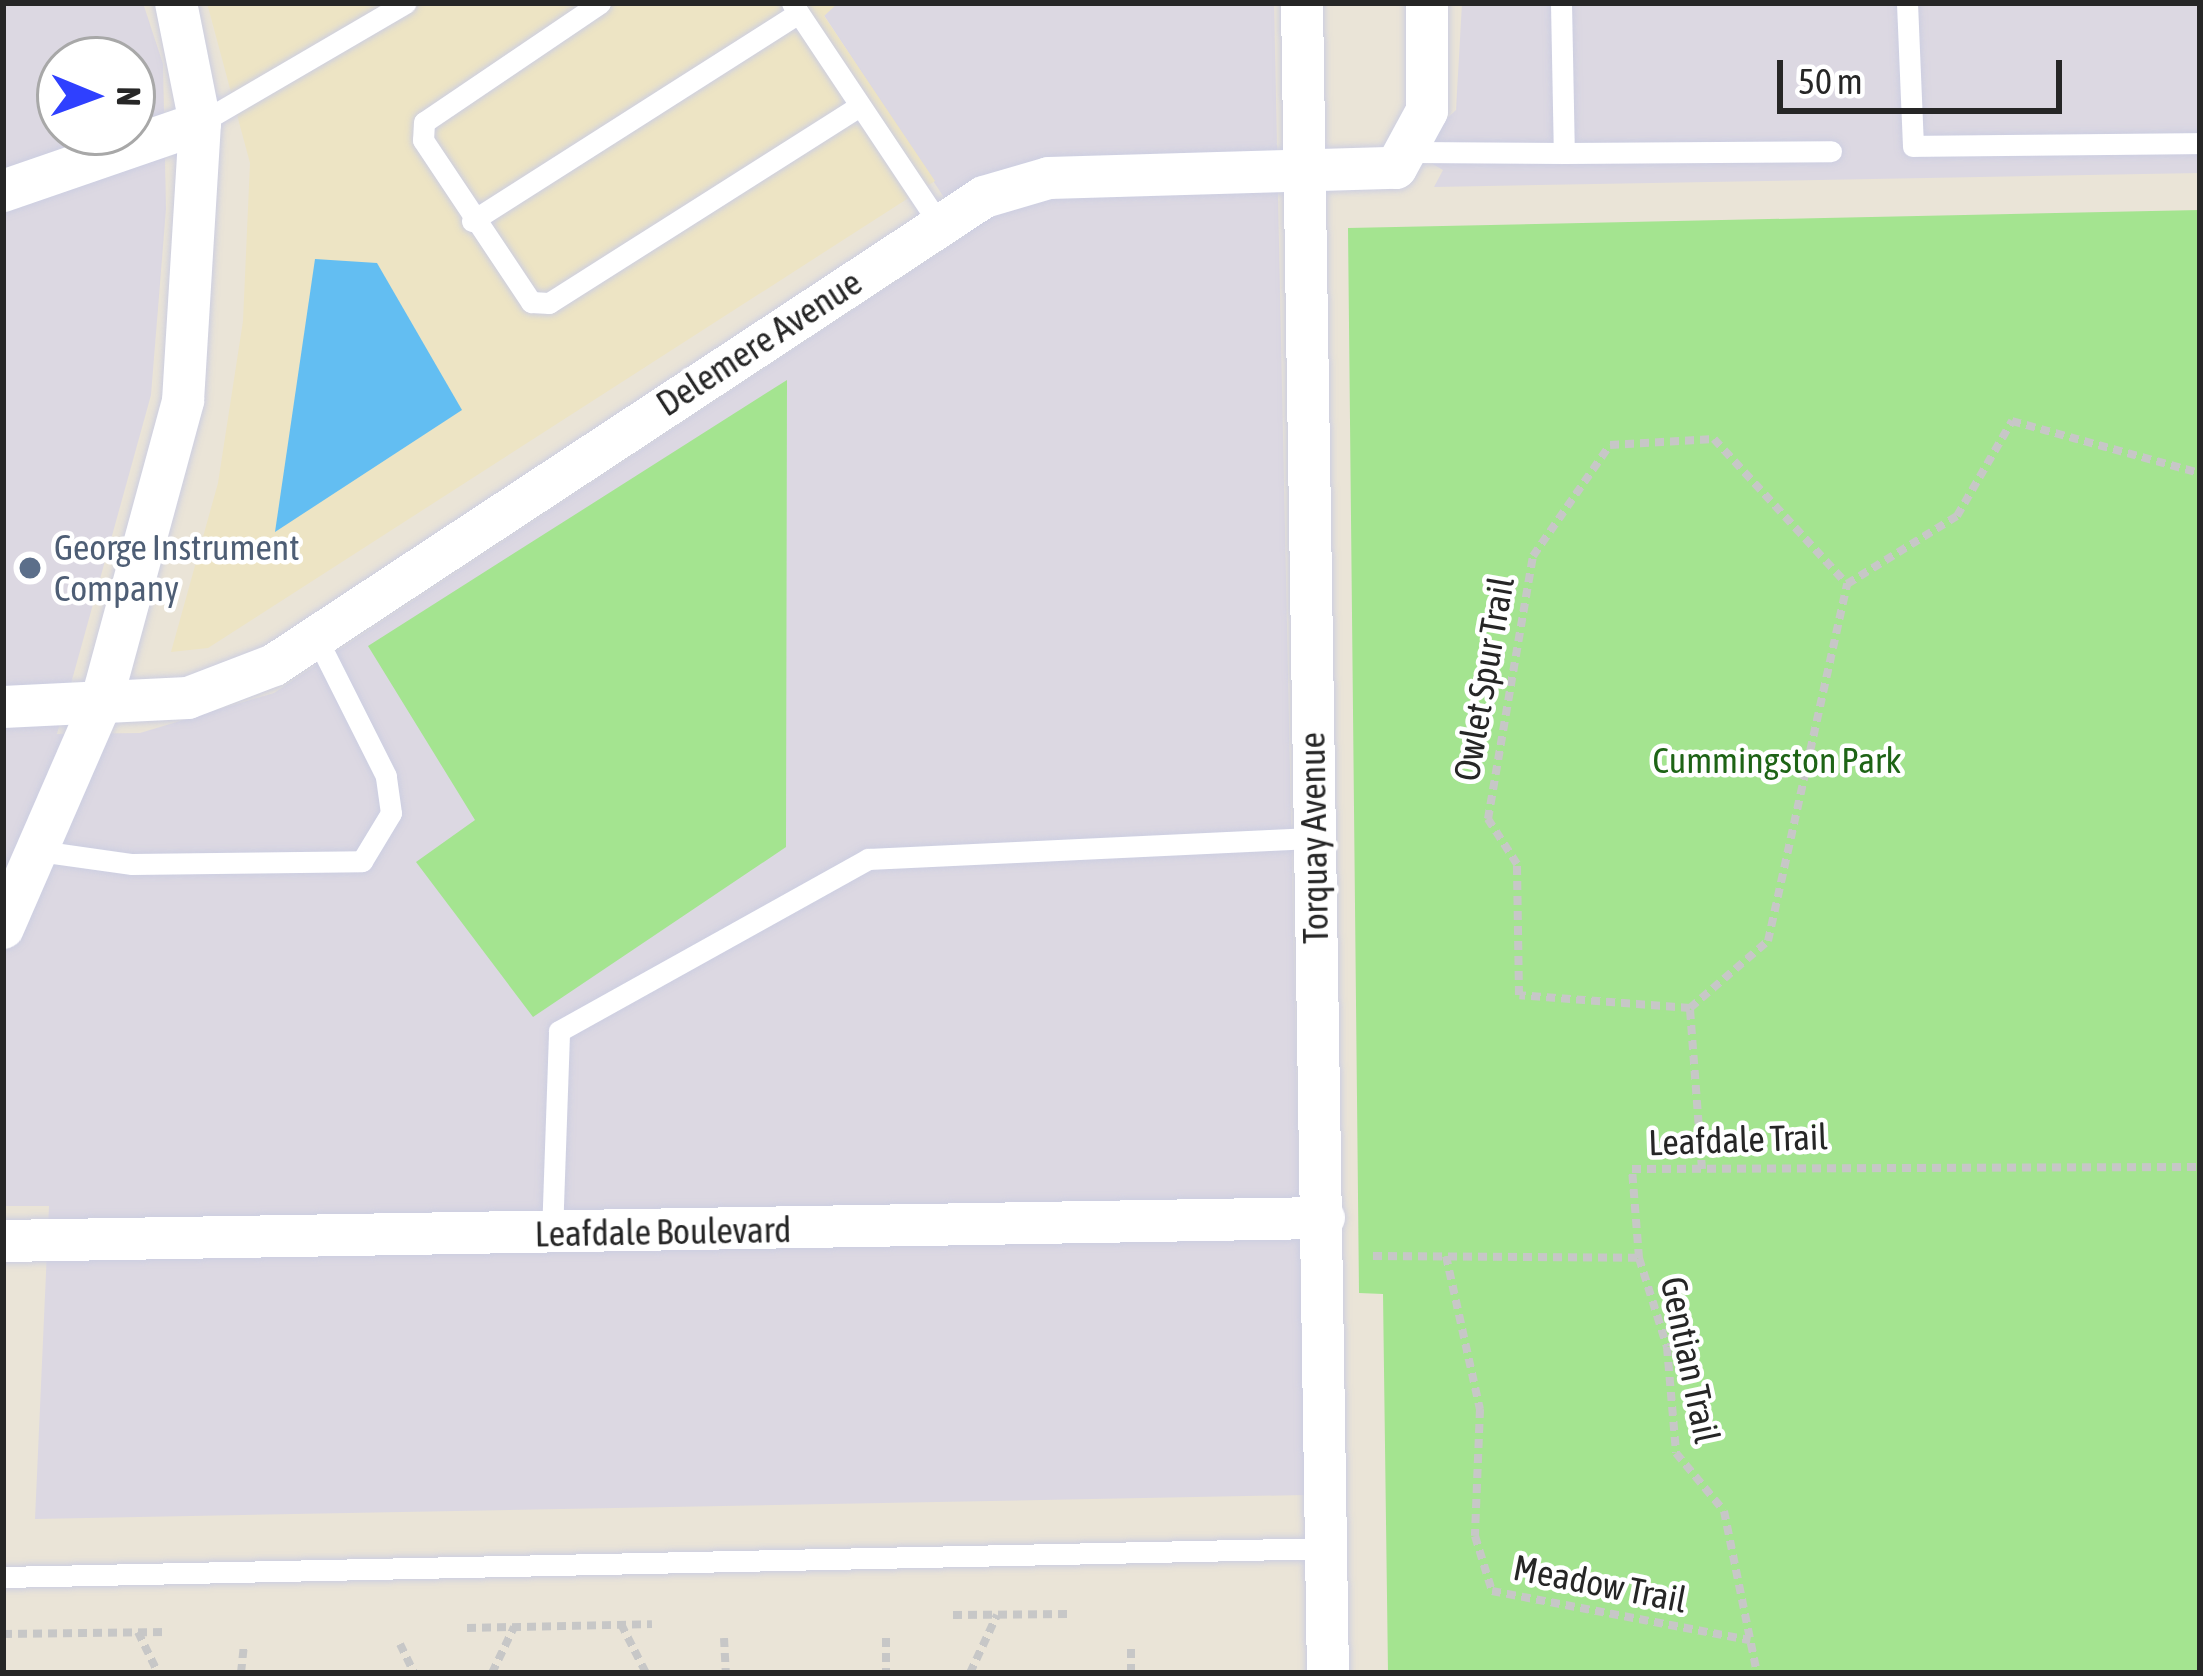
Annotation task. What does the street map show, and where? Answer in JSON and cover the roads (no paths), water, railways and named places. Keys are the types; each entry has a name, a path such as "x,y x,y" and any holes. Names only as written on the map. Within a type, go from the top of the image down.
{"street":[{"path":"3,928 101,703 183,401 200,123 176,3"},
{"name":"Torquay Avenue","path":"1302,3 1328,1673"},
{"path":"1412,152 1427,111 1426,3"},
{"path":"3,191 200,123"},
{"name":"Delemere Avenue","path":"3,706 101,703 228,687 316,638 984,197 1049,178 1368,176 1412,152"},
{"name":"Leafdale Boulevard","path":"3,1241 1324,1218"}],"lane":[{"path":"200,123 405,3"},
{"path":"600,3 424,122 423,140 519,295 549,303 860,106"},
{"path":"1561,3 1564,153"},
{"path":"1907,3 1913,146 2200,143"},
{"path":"472,220 795,8 940,225"},
{"path":"1412,152 1831,151"},
{"path":"39,851 132,863 362,860 391,813 386,776 316,638"},
{"path":"552,1234 559,1030 868,859 1312,838"},
{"path":"3,1577 1327,1548"}],"water":[{"path":"315,259 377,263 462,410 275,532"}],"place":[{"name":"George Instrument Company","path":"30,568"}],"park label":[{"name":"Cummingston Park","path":"1777,761"}]}
